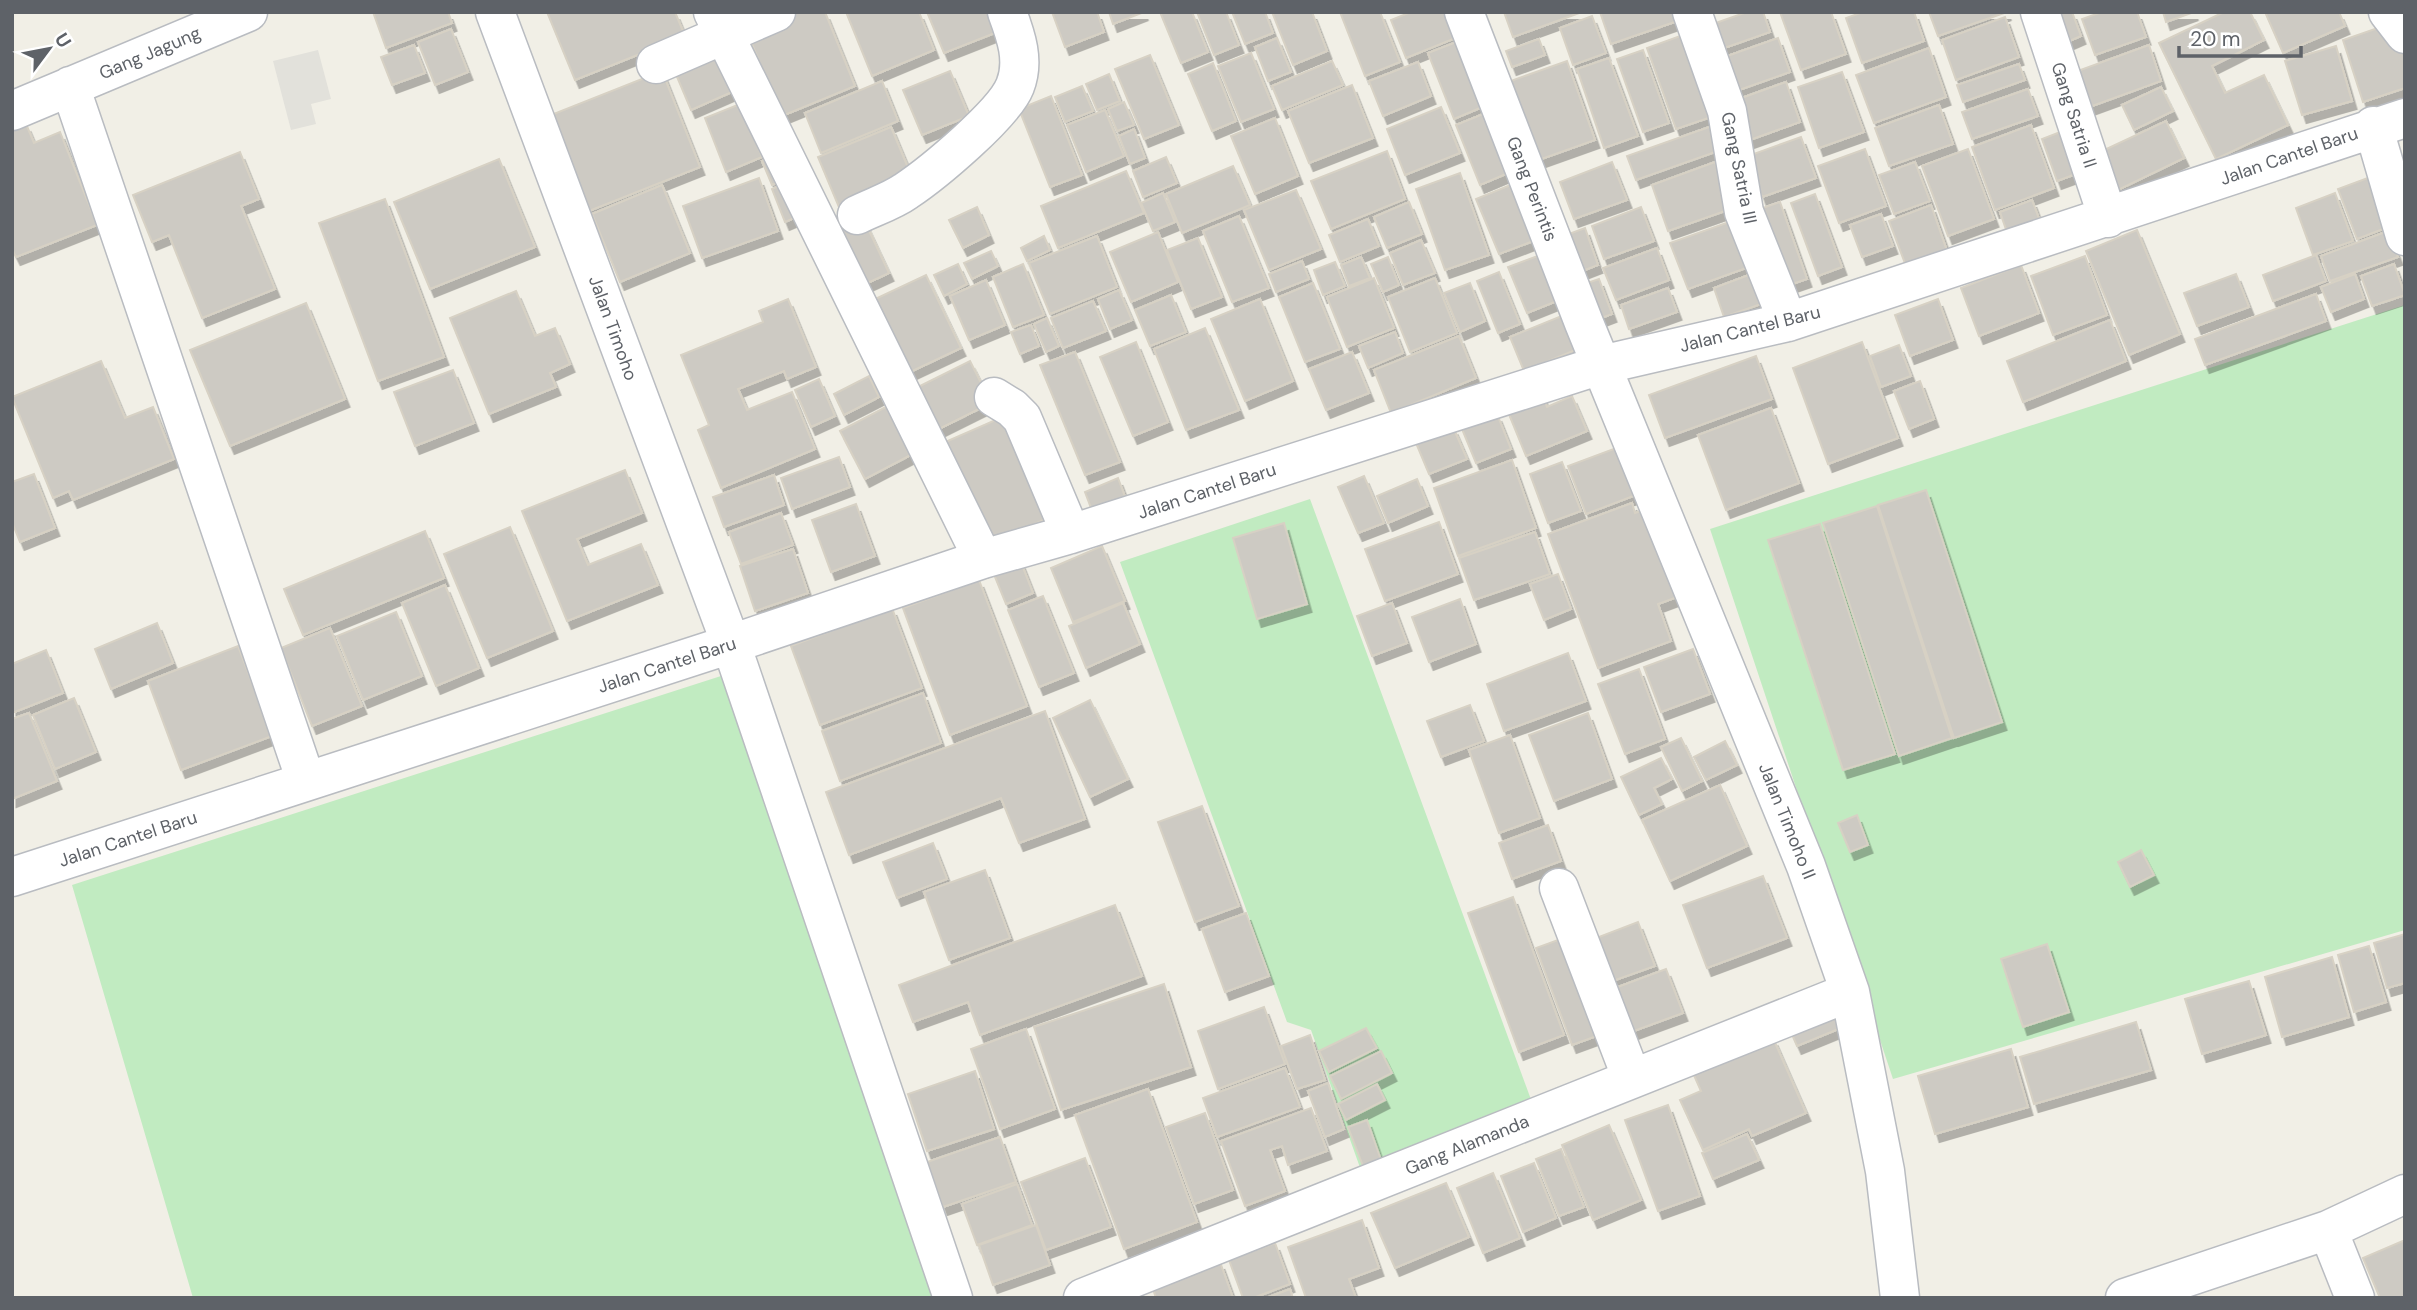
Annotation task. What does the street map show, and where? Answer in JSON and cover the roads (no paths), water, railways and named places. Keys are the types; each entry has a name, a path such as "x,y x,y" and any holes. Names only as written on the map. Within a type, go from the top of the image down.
{"street":[{"name":"Gang Jagung","path":"12,111 248,12"},
{"name":"Jalan Timoho","path":"495,12 731,644 953,1298"},
{"path":"656,64 718,24 776,12"},
{"path":"857,215 905,192 999,111 1015,86 1020,62 1017,38 1007,12"},
{"name":"Gang Perintis","path":"1464,12 1601,365"},
{"name":"Gang Satria III","path":"1692,12 1727,111 1744,212 1788,322"},
{"name":"Gang Satria II","path":"2040,12 2108,218"},
{"path":"2388,12 2405,34"},
{"path":"718,24 902,389 983,559"},
{"path":"70,86 306,781"},
{"path":"2389,122 2405,236"},
{"name":"Jalan Cantel Baru","path":"12,877 731,644 983,559 1071,534 1601,365 1788,322 2108,218 2389,122"},
{"name":"Jalan Timoho II","path":"1601,365 1805,866 1850,992 1885,1171 1900,1298"},
{"path":"994,397 1022,418 1071,534"},
{"path":"1559,888 1632,1079"},
{"name":"Gang Alamanda","path":"1083,1298 1850,992"},
{"path":"2125,1298 2328,1230 2405,1194"},
{"path":"2328,1230 2356,1298"}]}
